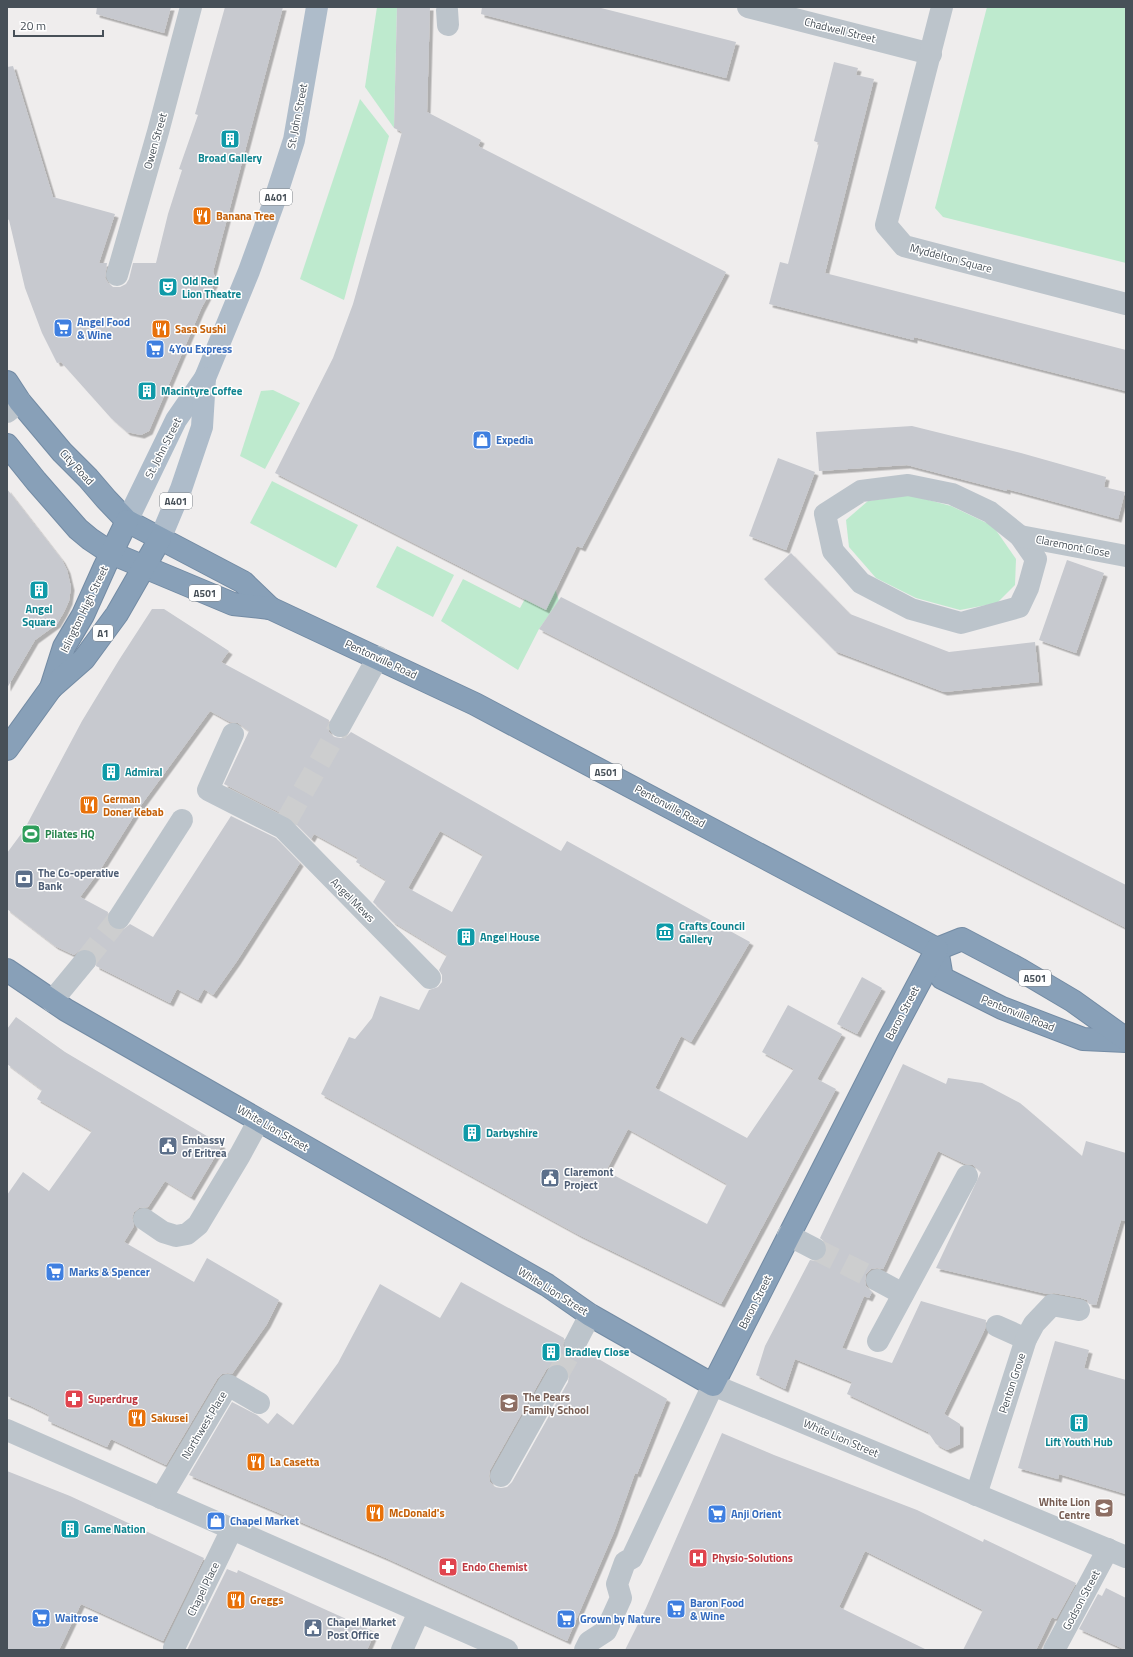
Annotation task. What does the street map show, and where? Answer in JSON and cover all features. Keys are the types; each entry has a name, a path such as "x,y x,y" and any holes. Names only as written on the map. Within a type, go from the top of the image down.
{"highway":[{"name":"City Road","path":"7,382 14,407 88,478 127,522 160,539"},
{"name":"A501","path":"7,445 78,529 111,553 144,568"},
{"name":"A1","path":"111,553 127,522"},
{"name":"A1","path":"144,568 160,539"},
{"name":"Pentonville Road","path":"160,539 243,582 270,608"},
{"name":"Islington High Street","path":"50,688 64,647 83,615 111,553"},
{"name":"Pentonville Road","path":"144,568 233,604 270,608 475,704 561,748 937,949 962,939 1020,969 1073,1001 1126,1040"},
{"name":"Islington High Street","path":"7,749 50,688 84,660 117,614 144,568"},
{"name":"Pentonville Road","path":"937,949 942,978 979,997 1083,1040 1126,1040"},
{"name":"Baron Street","path":"713,1385 888,1040 937,949"},
{"name":"White Lion Street","path":"7,970 52,1001 547,1285 590,1314 713,1385"}],"main road":[{"name":"St. John Street","path":"127,522 176,420 205,378 249,271 274,202 294,140 317,7"},
{"name":"St. John Street","path":"160,539 181,489 202,427 205,378"}],"street":[{"name":"Owen Street","path":"116,275 158,132 191,7"},
{"name":"Chadwell Street","path":"748,7 931,54"},
{"name":"Myddelton Square","path":"942,7 886,225 904,246 1126,304"},
{"name":"Claremont Close","path":"1020,536 1036,559 1028,588 1019,607 961,623 911,609 861,583 833,551 825,514 861,491 908,485 952,494 990,512 1020,536 1126,556"},
{"path":"340,726 378,658"},
{"name":"Angel Mews","path":"233,734 208,790 285,824 430,978"},
{"path":"119,918 182,820"},
{"path":"52,1001 85,961"},
{"path":"144,1219 163,1232 176,1236 187,1234 198,1225 259,1120"},
{"path":"878,1341 967,1176"},
{"path":"788,1235 815,1249"},
{"path":"877,1280 903,1294"},
{"name":"Penton Grove","path":"976,1495 1030,1332 1052,1305 1079,1310"},
{"path":"575,1344 590,1314"},
{"path":"997,1326 1030,1332"},
{"path":"501,1476 556,1376"},
{"name":"Northwest Place","path":"161,1498 228,1385 259,1403"},
{"name":"White Lion Street","path":"713,1385 1117,1553"},
{"name":"Baron Street","path":"585,1650 589,1642 606,1631 621,1598 617,1584 625,1562 632,1558 713,1385"},
{"path":"7,1430 507,1650"},
{"name":"Chapel Place","path":"174,1648 232,1529"},
{"name":"Godson Street","path":"1054,1650 1117,1553"},
{"path":"402,1650 419,1612"}],"green space":[{"path":"377,7 397,7 394,128 365,87"},
{"path":"987,7 1126,7 1126,263 943,217 935,208"},
{"path":"360,99 389,136 344,300 300,279"},
{"path":"273,390 300,403 265,469 240,456 261,391"},
{"path":"272,481 358,525 336,568 250,523"},
{"path":"910,495 951,506 993,526 1016,559 1015,585 997,603 960,610 916,598 876,578 849,547 846,520 868,501"},
{"path":"397,546 454,575 433,617 376,587"},
{"path":"551,575 559,601 539,629 518,670 441,621 463,579 520,608 533,584"}],"building":[{"path":"97,7 171,7 164,33 96,14"},
{"path":"225,7 283,7 213,272 216,280 201,309 149,431 141,435 127,432 111,418 61,362 57,363 42,333 25,288 9,220 7,219 7,67 13,66 53,197 115,214 99,263 107,263 105,278 108,283 113,287 120,287 126,284 129,279 133,263 156,263 168,214 182,170 179,169 198,115 195,114"},
{"path":"397,7 430,7 427,112 481,140 478,146 726,272 582,548 577,546 546,610 275,473 333,358 353,304 402,132 394,128"},
{"path":"482,7 597,7 736,42 726,78 481,14"},
{"path":"834,62 858,68 856,75 874,79 825,273 1126,350 1126,391 914,337 914,340 769,304 780,262 788,264 819,143 814,141"},
{"path":"912,426 1021,453 1106,477 1104,487 1125,492 1118,519 1007,489 1007,491 907,465 819,471 816,432"},
{"path":"778,458 815,472 786,550 749,536"},
{"name":"Angel Square","path":"7,489 62,560 67,570 71,587 69,601 57,624 35,640 7,688"},
{"path":"791,553 850,614 949,652 1035,642 1039,682 944,692 835,651 764,579"},
{"path":"1067,560 1104,573 1076,653 1039,640"},
{"path":"561,597 1126,885 1126,928 539,629"},
{"path":"152,609 164,609 229,651 221,662 329,720 329,732 334,737 341,738 347,736 351,732 561,851 567,841 750,942 691,1042 681,1036 655,1088 747,1138 794,1069 762,1052 788,1005 842,1034 817,1079 836,1089 721,1304 579,1235 321,1094 349,1037 355,1039 372,1018 380,996 419,1010 429,990 438,987 442,982 442,975 439,970 447,955 393,922 373,902 386,880 356,862 358,858 314,834 311,839 289,817 224,784 249,731 238,723 230,722 210,711 139,808 100,870 80,897 108,912 108,923 113,929 124,929 130,924 153,937 231,816 276,838 300,863 237,961 213,995 204,989 198,1000 177,989 170,1003 96,966 97,957 93,951 81,949 74,955 55,946 7,909 7,853 24,830 82,721","holes":["440,831 483,855 452,912 408,888","628,1129 727,1184 707,1224 606,1171"]},
{"path":"862,977 882,988 857,1034 837,1024"},
{"path":"16,1017 65,1052 222,1145 191,1197 165,1181 148,1207 139,1208 134,1212 132,1218 134,1226 124,1242 194,1282 207,1258 279,1300 267,1324 232,1374 222,1374 217,1379 166,1465 111,1439 107,1447 48,1421 49,1415 7,1396 7,1195 23,1172 49,1191 92,1131 37,1099 42,1090 7,1064 7,1029"},
{"path":"903,1064 946,1084 948,1078 982,1083 1020,1103 1082,1156 1086,1141 1126,1153 1126,1221 1121,1220 1096,1305 1089,1304 1087,1300 1081,1298 1054,1293 1047,1294 936,1268 981,1172 973,1165 965,1164 938,1151 883,1269 871,1269 866,1274 866,1286 872,1292 869,1298 864,1296 842,1348 892,1363 921,1301 986,1320 985,1329 944,1414 960,1424 960,1444 947,1450 936,1444 928,1432 847,1394 852,1382 795,1359 785,1389 756,1375 765,1346 810,1260 821,1260 826,1254 826,1243 820,1238"},
{"path":"461,1282 564,1338 564,1350 569,1355 581,1355 585,1351 667,1399 637,1474 635,1473 614,1532 567,1641 386,1558 189,1475 232,1402 257,1415 268,1424 277,1413 293,1425 338,1363 380,1284 440,1318","holes":["556,1364 563,1365 568,1369 568,1382 512,1482 507,1487 495,1487 490,1482 490,1470 546,1370 550,1366"]},
{"name":"Lift Youth Hub","path":"1055,1341 1089,1350 1084,1368 1126,1380 1126,1494 1059,1474 1058,1479 1018,1468"},
{"path":"722,1433 774,1455 917,1510 983,1542 984,1539 1076,1583 1056,1619 1052,1617 1036,1650 963,1650 983,1610 865,1551 839,1607 927,1650 625,1650 646,1608"},
{"path":"7,1471 70,1496 204,1558 163,1641 81,1604 59,1650 7,1650"},
{"path":"227,1569 237,1573 238,1570 375,1632 367,1650 187,1650"},
{"path":"1106,1588 1126,1598 1126,1650 1079,1629 1098,1594 1102,1596"}],"tunnel":[{"path":"287,820 340,726"},
{"path":"85,961 119,918"},
{"path":"815,1249 877,1280"},
{"path":"557,1376 575,1344"}],"place":[{"name":"Broad Gallery","path":"230,139"},
{"name":"Banana Tree","path":"202,216"},
{"name":"Old Red Lion Theatre","path":"168,287"},
{"name":"Angel Food & Wine","path":"63,328"},
{"name":"Sasa Sushi","path":"161,329"},
{"name":"4You Express","path":"155,349"},
{"name":"Macintyre Coffee","path":"147,391"},
{"name":"Expedia","path":"482,440"},
{"name":"Angel Square","path":"39,590"},
{"name":"Admiral","path":"111,772"},
{"name":"German Doner Kebab","path":"89,805"},
{"name":"Pilates HQ","path":"31,834"},
{"name":"The Co-operative Bank","path":"24,879"},
{"name":"Crafts Council Gallery","path":"665,932"},
{"name":"Angel House","path":"466,937"},
{"name":"Darbyshire","path":"472,1133"},
{"name":"Embassy of Eritrea","path":"168,1146"},
{"name":"Claremont Project","path":"550,1178"},
{"name":"Marks & Spencer","path":"55,1272"},
{"name":"Bradley Close","path":"551,1352"},
{"name":"Superdrug","path":"74,1399"},
{"name":"The Pears Family School","path":"509,1403"},
{"name":"Sakusei","path":"137,1418"},
{"name":"Lift Youth Hub","path":"1079,1423"},
{"name":"La Casetta","path":"256,1462"},
{"name":"White Lion Centre","path":"1104,1508"},
{"name":"McDonald's","path":"375,1513"},
{"name":"Anji Orient","path":"717,1514"},
{"name":"Chapel Market","path":"216,1521"},
{"name":"Game Nation","path":"70,1529"},
{"name":"Physio-Solutions","path":"698,1558"},
{"name":"Endo Chemist","path":"448,1567"},
{"name":"Greggs","path":"236,1600"},
{"name":"Baron Food & Wine","path":"676,1609"},
{"name":"Waitrose","path":"41,1618"},
{"name":"Grown by Nature","path":"566,1619"},
{"name":"Chapel Market Post Office","path":"313,1628"}]}
